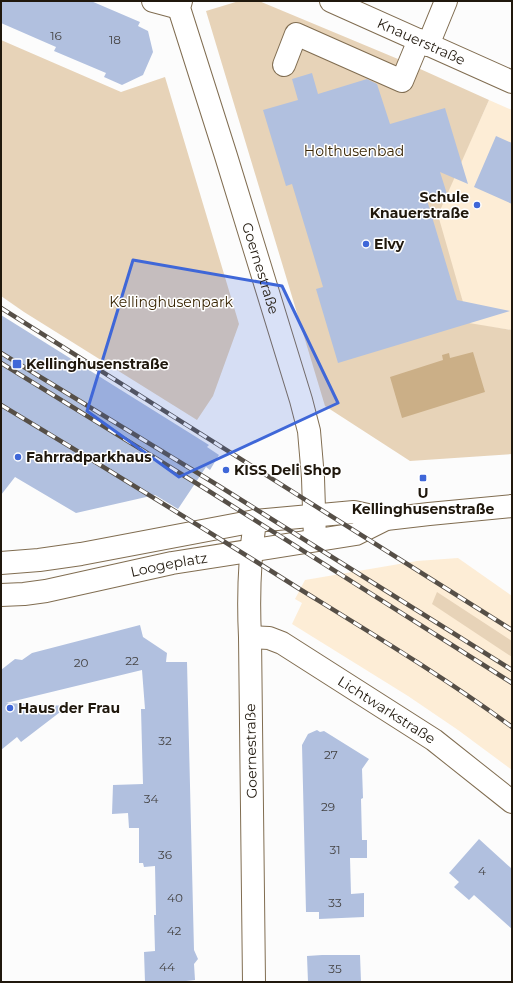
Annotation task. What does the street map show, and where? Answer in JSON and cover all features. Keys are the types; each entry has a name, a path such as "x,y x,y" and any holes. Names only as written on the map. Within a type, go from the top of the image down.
{"street":[{"path":"153,1 180,4"},
{"name":"Knauerstraße","path":"330,1 512,82"},
{"path":"284,65 296,34 402,81 446,1"},
{"name":"Goernestraße","path":"180,4 301,400 309,431 315,540"},
{"path":"255,521 354,512 386,519 512,506"},
{"path":"250,550 356,534 386,519"},
{"name":"Goernestraße","path":"254,982 248,580 250,550 255,521"},
{"name":"Loogeplatz","path":"1,563 39,560 127,546 255,521"},
{"name":"Loogeplatz","path":"88,581 127,546"},
{"name":"Loogeplatz","path":"1,595 24,594 172,563 250,550"},
{"name":"Lichtwarkstraße","path":"250,637 269,638 282,644 434,740 512,802"}],"highlighted area":[{"path":"133,260 282,286 338,403 179,477 87,411"}],"shaded area":[{"name":"Schule Knauerstraße","path":"489,100 512,110 512,330 469,324 437,215"},
{"path":"473,352 485,392 402,418 390,377 443,360 442,355 449,353 450,358"},
{"path":"458,558 512,596 512,770 458,730 408,696 292,624 302,603 295,599 305,580 417,561"}],"green space":[{"name":"Holthusenbad","path":"239,1 259,1 398,59 489,100 438,215 469,323 512,330 512,454 410,461 325,406 206,11"},
{"name":"Kellinghusenpark","path":"1,40 121,92 165,77 239,324 213,396 197,420 24,312 1,296"},
{"path":"437,592 512,641 512,657 432,604"}],"building":[{"path":"1,1 91,1 140,22 138,26 148,31 153,52 143,75 122,85 104,77 106,73 54,51 56,47 1,23"},
{"path":"312,73 318,94 367,79 377,84 390,124 445,108 468,184 440,172 447,194 427,200 457,300 510,311 338,363 316,289 323,287 292,184 286,186 263,110 298,100 292,79"},
{"path":"496,136 512,143 512,204 474,187"},
{"path":"1,315 209,445 207,447 219,455 210,470 206,467 178,509 155,495 76,513 15,477 1,495"},
{"path":"140,625 143,637 167,653 166,662 187,662 194,950 198,959 194,964 195,980 186,982 145,982 144,952 155,951 155,866 144,867 143,863 139,863 139,828 129,828 128,813 112,814 113,785 143,784 141,709 145,709 142,670 6,703 68,706 21,742 17,737 1,750 1,670 15,659 22,660 32,653"},
{"path":"317,730 320,732 324,731 369,759 362,769 363,798 361,799 362,840 367,840 367,858 350,858 351,894 364,893 364,917 319,919 319,912 306,912 302,745 308,734"},
{"path":"479,839 512,869 512,929 474,895 469,900 454,887 459,882 449,873"},
{"path":"360,955 361,982 308,982 307,956"}],"railway":[{"path":"1,308 512,630"},
{"path":"1,353 219,486 512,670"},
{"path":"1,363 204,488 512,683"},
{"path":"1,405 434,673 512,727"}],"place":[{"name":"Schule Knauerstraße","path":"477,205"},
{"name":"Elvy","path":"366,244"},
{"name":"Kellinghusenstraße","path":"17,364"},
{"name":"Fahrradparkhaus","path":"18,457"},
{"name":"KISS Deli Shop","path":"226,470"},
{"name":"U Kellinghusenstraße","path":"423,478"},
{"name":"Haus der Frau","path":"10,708"}]}
